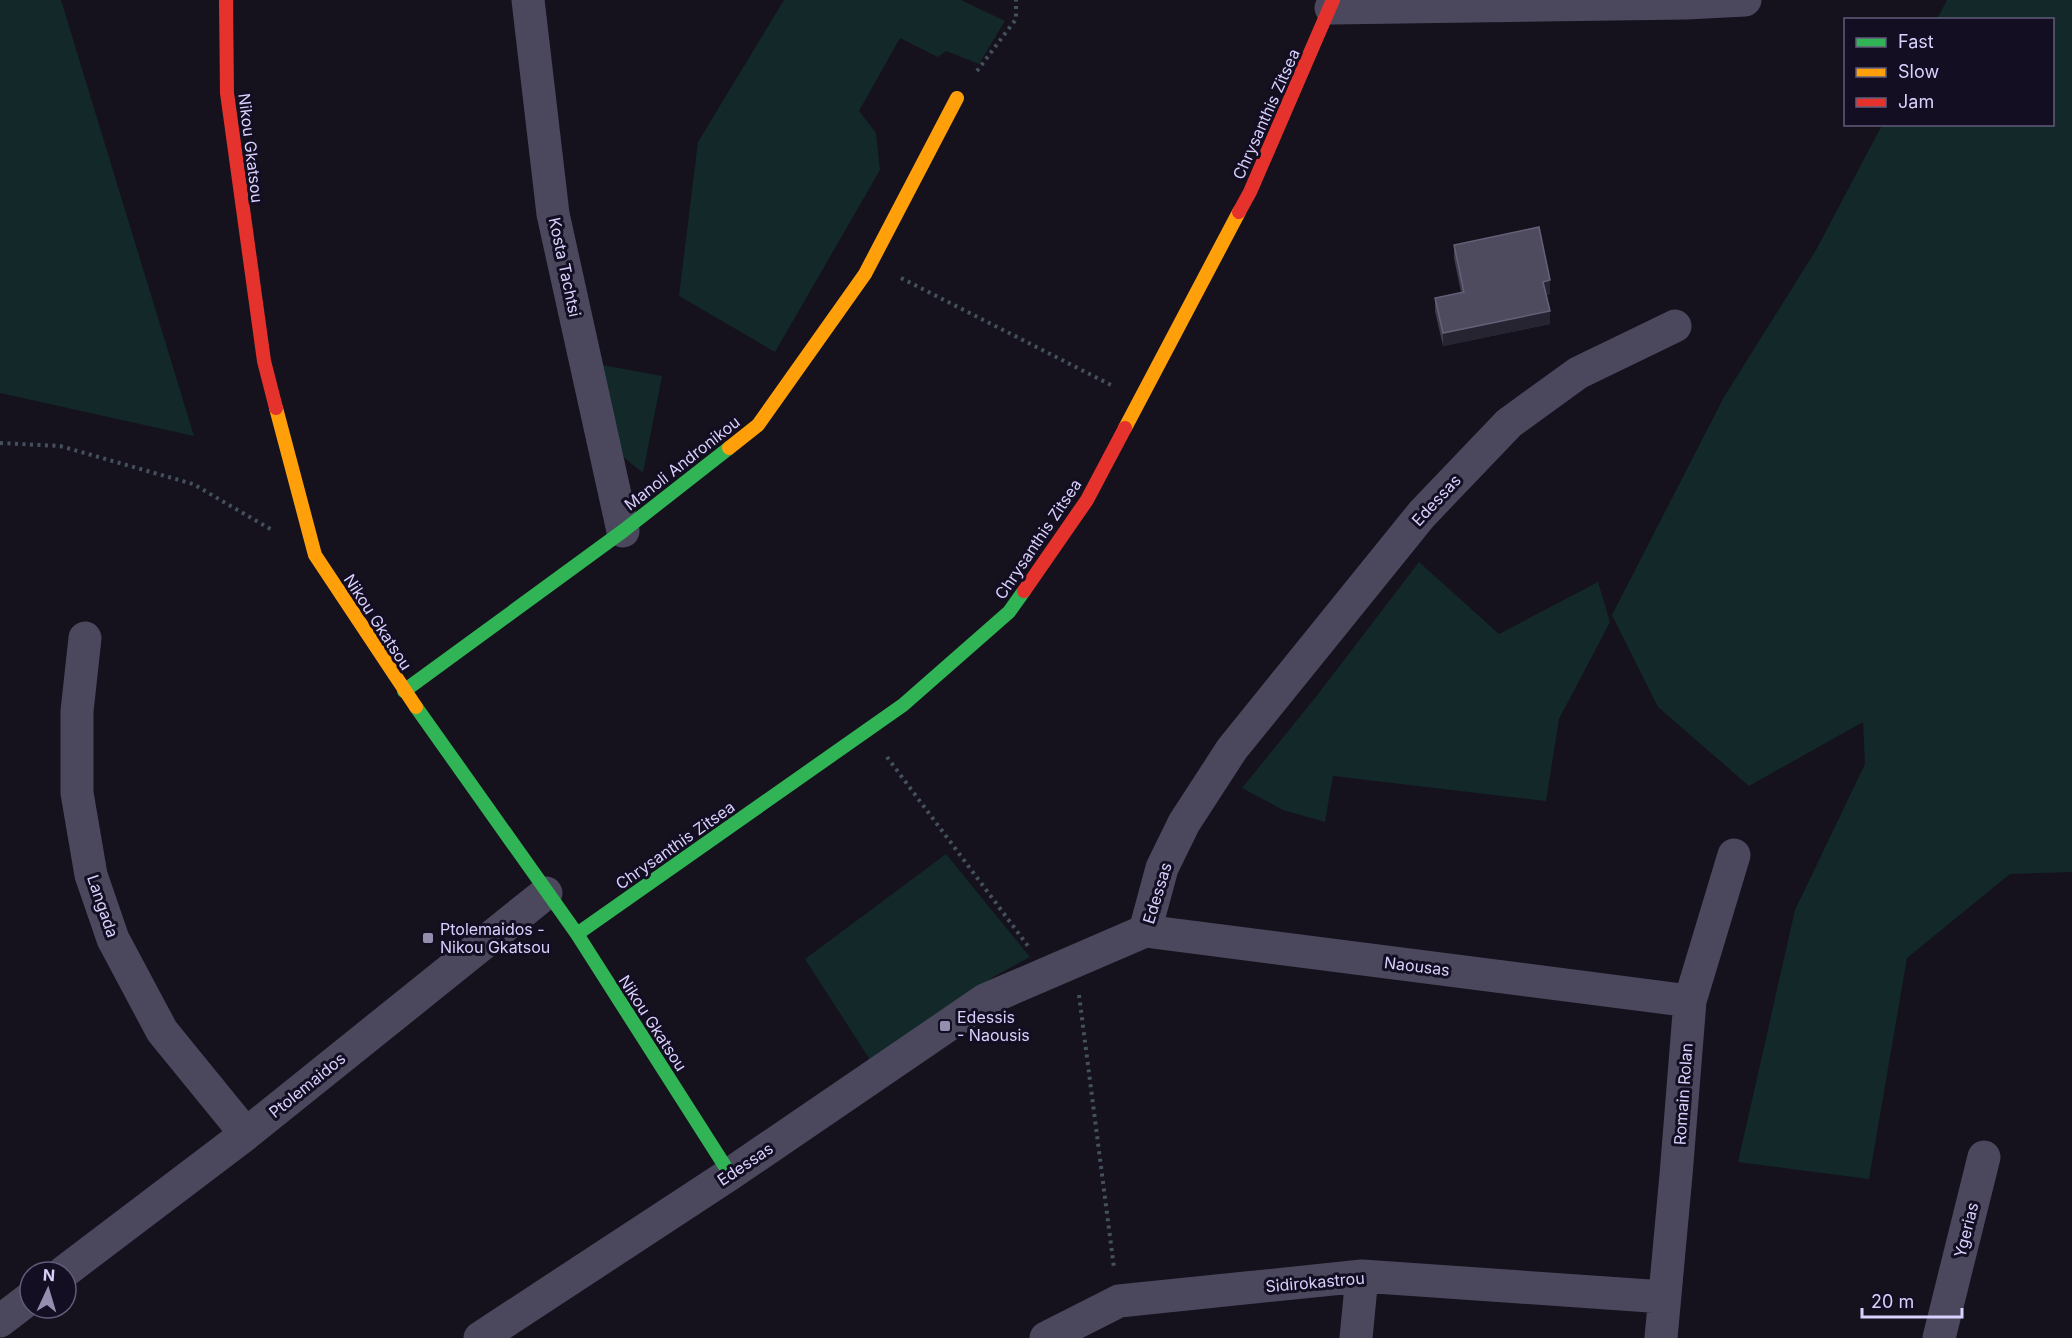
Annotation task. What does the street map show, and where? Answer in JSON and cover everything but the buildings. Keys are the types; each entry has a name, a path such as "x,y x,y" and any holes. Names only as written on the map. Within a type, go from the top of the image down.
{"street":[{"name":"Nikou Gkatsou","path":"226,0 227,93 264,361 315,555 404,691 577,934 730,1174"},
{"name":"Kosta Tachtsi","path":"528,0 553,214 623,531"},
{"path":"1332,4 1745,0"},
{"name":"Chrysanthis Zitsea","path":"577,934 903,705 1009,612 1087,500 1250,192 1332,4"},
{"name":"Manoli Andronikou","path":"404,691 623,531 758,426 871,262 957,98"},
{"name":"Edessas","path":"480,1338 730,1174 985,1000 1145,931 1162,868 1184,823 1232,749 1422,514 1509,423 1578,373 1676,326"},
{"name":"Langada","path":"85,638 77,711 77,793 91,876 114,939 162,1031 246,1134"},
{"name":"Romain Rolan","path":"1661,1338 1690,1001 1734,855"},
{"name":"Ptolemaidos","path":"78,1261 246,1134 546,893"},
{"name":"Naousas","path":"1145,931 1690,1001"},
{"name":"Ygerias","path":"1940,1338 1984,1158"},
{"path":"1356,1338 1362,1276"},
{"name":"Sidirokastrou","path":"1047,1338 1119,1301 1362,1276 1664,1297"},
{"path":"0,1321 18,1307"}],"path":[{"path":"957,98 1016,19 1016,0"},
{"path":"871,262 1140,400"},
{"path":"0,443 60,446 193,484 315,555"},
{"path":"867,731 1061,967 1119,1301"}],"green space":[{"path":"0,0 61,0 194,436 0,393"},
{"path":"784,0 961,0 1005,21 979,64 946,51 938,57 900,38 859,111 876,133 880,170 775,352 679,296 698,142"},
{"path":"1947,0 2072,0 2072,872 2010,874 1907,958 1869,1179 1738,1162 1795,910 1865,764 1863,722 1749,786 1658,707 1612,615 1724,397 1816,250 1881,126 2054,126 2054,18 1938,18"},
{"path":"602,365 662,376 643,473 622,456"},
{"path":"1419,562 1499,634 1598,582 1610,622 1559,719 1546,801 1333,776 1325,822 1283,810 1242,788 1315,698"},
{"path":"946,854 1030,957 995,976 872,1063 805,959"}],"traffic: fast":[{"path":"404,691 623,531 729,448"},
{"path":"577,934 903,705 1009,612 1024,591"},
{"path":"416,707 577,934 730,1174"}],"traffic: slow":[{"path":"729,448 758,425 865,274 957,98"},
{"path":"1125,428 1239,212"},
{"path":"276,408 315,555 416,707"}],"traffic: jam":[{"path":"226,0 227,93 264,361 276,408"},
{"path":"1239,212 1250,192 1333,0"},
{"path":"1024,591 1087,500 1125,428"}],"place":[{"name":"Ptolemaidos - Nikou Gkatsou","path":"428,938"},
{"name":"Edessis - Naousis","path":"945,1026"}]}
